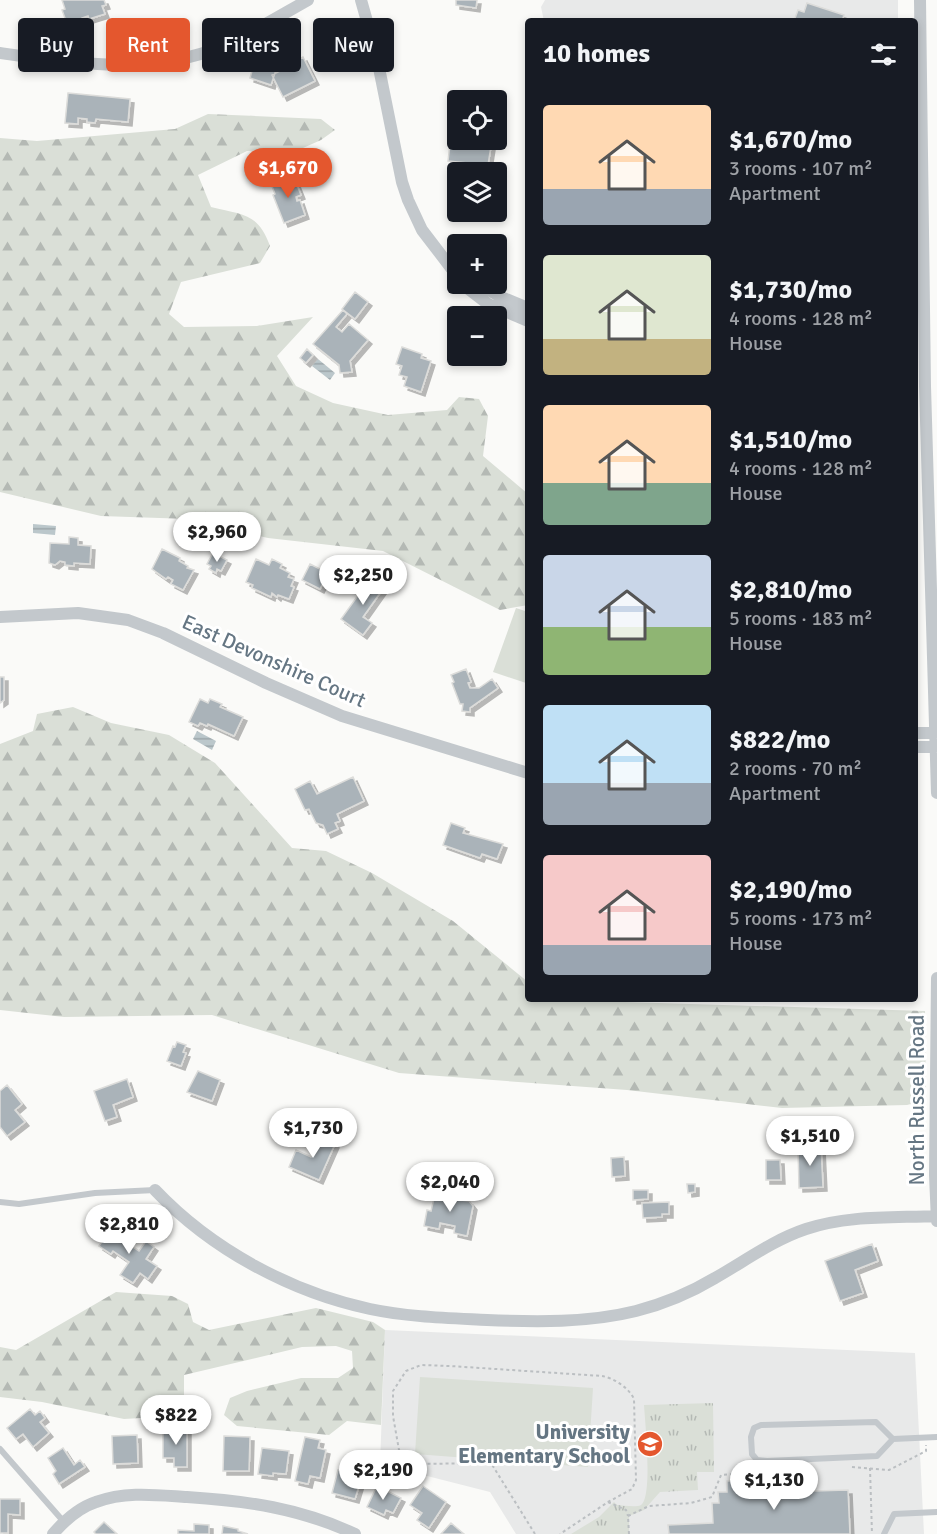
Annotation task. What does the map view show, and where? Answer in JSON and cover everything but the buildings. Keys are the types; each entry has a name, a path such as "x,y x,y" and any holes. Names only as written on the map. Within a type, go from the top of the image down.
{"street":[{"path":"0,53 72,63 150,63 184,58 211,50 247,34 308,0"},
{"path":"361,0 376,53 402,182 422,230 447,261"},
{"path":"920,0 918,387 934,599 934,733 937,793"},
{"path":"475,294 488,304 525,320"},
{"path":"496,294 525,307"},
{"name":"East Devonshire Court","path":"0,617 78,613 128,620 163,633 266,684 342,716 525,772"},
{"path":"918,733 934,733"},
{"path":"918,747 935,747"},
{"name":"North Russell Road","path":"937,978 935,1175 937,1223"},
{"path":"155,1190 224,1248 293,1284 333,1299 369,1309 405,1315 509,1321 576,1320 635,1312 676,1298 772,1244 807,1229 836,1221 937,1216"},
{"path":"53,1534 64,1522 83,1508 97,1502 126,1495 148,1494 275,1506 300,1512 355,1534"}],"lane":[{"path":"0,1202 19,1204 95,1193 155,1190"},
{"path":"893,1439 876,1422 761,1425 754,1428 751,1437 752,1454 758,1460 767,1461 877,1456 893,1439 937,1437"},
{"path":"0,1449 64,1522"},
{"path":"884,1534 894,1514 937,1512"}],"path":[{"path":"535,1534 490,1463 414,1464 399,1450 393,1416 393,1391 406,1371 421,1365 610,1377 631,1393 634,1400 636,1480 632,1490 608,1502 560,1534"},
{"path":"846,1467 889,1470 926,1451 926,1443"},
{"path":"870,1467 872,1534"},
{"path":"628,1516 649,1506 691,1503 712,1497 721,1475 823,1469"},
{"path":"608,1502 626,1510 629,1534"}],"shaded area":[{"path":"545,0 898,0 898,18 543,18 541,7"},
{"path":"318,359 335,373 330,380 312,366"},
{"path":"33,524 56,526 55,535 33,533"},
{"path":"197,731 216,741 212,750 193,739"},
{"name":"University Elementary School","path":"385,1330 915,1353 924,1534 516,1534 490,1492 380,1464"}],"green space":[{"path":"208,114 321,119 335,130 321,140 303,148 247,151 198,175 211,207 248,217 260,227 270,246 260,263 181,282 169,314 184,327 257,326 313,317 277,356 296,386 333,403 388,415 447,410 459,397 479,399 488,416 483,456 525,491 525,606 500,610 383,551 268,538 189,519 101,516 0,492 0,138 37,141 175,129"},
{"path":"516,608 525,611 525,683 493,672"},
{"path":"73,707 111,723 169,735 215,763 292,848 326,851 372,873 453,921 525,980 525,1002 627,1002 925,1011 926,1100 907,1105 782,1108 627,1090 399,1073 212,1015 64,1017 0,1010 0,744 33,731 37,714"},
{"path":"116,1292 172,1296 188,1304 193,1322 209,1330 316,1308 373,1322 385,1330 381,1425 347,1421 329,1435 237,1426 224,1415 230,1398 247,1391 301,1378 338,1378 353,1368 352,1351 336,1346 302,1347 184,1375 184,1399 175,1416 124,1419 42,1402 0,1397 0,1347 16,1350"},
{"path":"420,1377 593,1388 588,1467 415,1454"},
{"path":"713,1403 714,1472 697,1472 698,1490 660,1492 644,1510 629,1516 629,1534 571,1534 599,1517 614,1502 617,1505 636,1506 641,1505 645,1499 647,1442 644,1405"}],"place":[{"name":"University Elementary School","path":"650,1444"}]}
